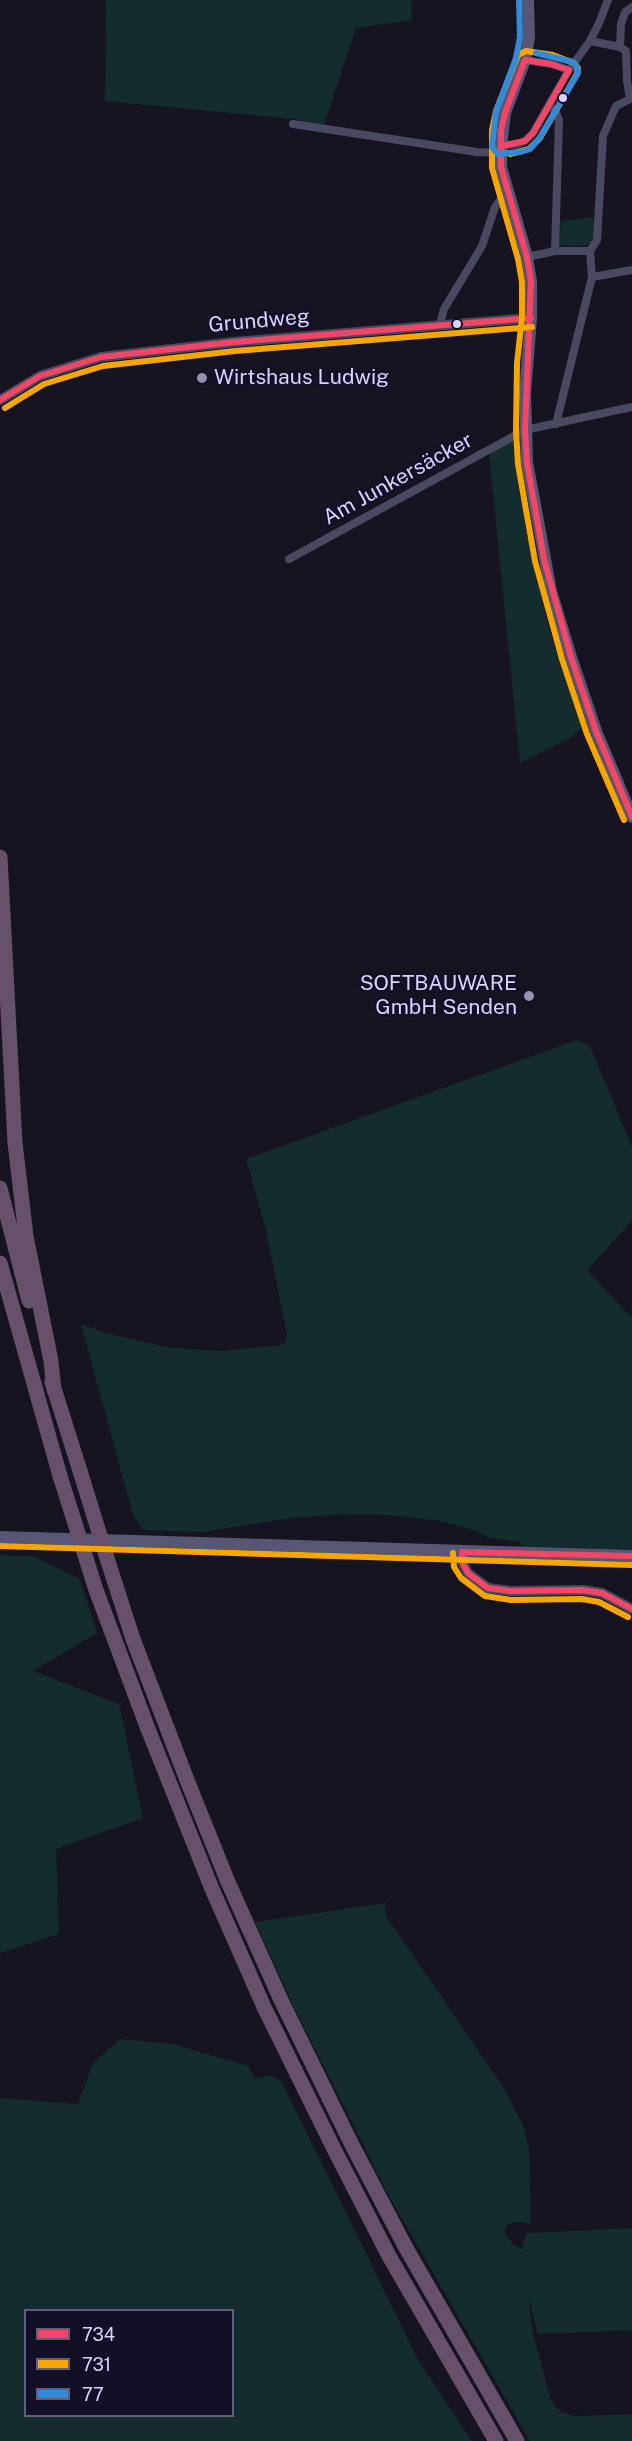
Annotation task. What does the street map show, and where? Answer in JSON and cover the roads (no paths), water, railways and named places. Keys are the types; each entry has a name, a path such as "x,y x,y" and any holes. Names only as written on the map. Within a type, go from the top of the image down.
{"highway":[{"path":"0,857 15,1143 26,1236 51,1361 54,1390"},
{"path":"0,1188 54,1390 133,1639 228,1882 276,1989 388,2215 517,2441"},
{"path":"0,1263 60,1476 96,1590 212,1889 260,1996 358,2196 424,2317 496,2441"}],"main road":[{"path":"528,0 529,38 525,60 505,113 501,150 507,192 527,256 531,281 531,318 526,363 527,462 547,569 564,635 596,731 632,817"},
{"path":"0,1537 632,1556"}],"street":[{"path":"293,124 477,152 501,150 525,141 550,106 569,70 590,40 608,0"},
{"path":"620,47 621,24 625,12 632,8"},
{"path":"556,424 592,277 590,251 597,240 603,136 616,106 631,99 626,51 620,47 590,40"},
{"path":"525,60 551,64 569,70"},
{"path":"550,106 555,110 559,120 555,251"},
{"path":"440,324 444,309 482,246 495,207 507,192"},
{"path":"527,256 555,251 590,251"},
{"path":"592,277 632,270"},
{"name":"Grundweg","path":"0,400 40,376 101,357 234,342 531,318"},
{"name":"Am Junkersäcker","path":"289,559 525,430 632,407"},
{"path":"462,1552 463,1564 468,1573 488,1588 511,1591 583,1590 603,1593 632,1609"}],"place":[{"name":"Wirtshaus Ludwig","path":"202,378"},
{"name":"SOFTBAUWARE GmbH Senden","path":"529,996"}]}
